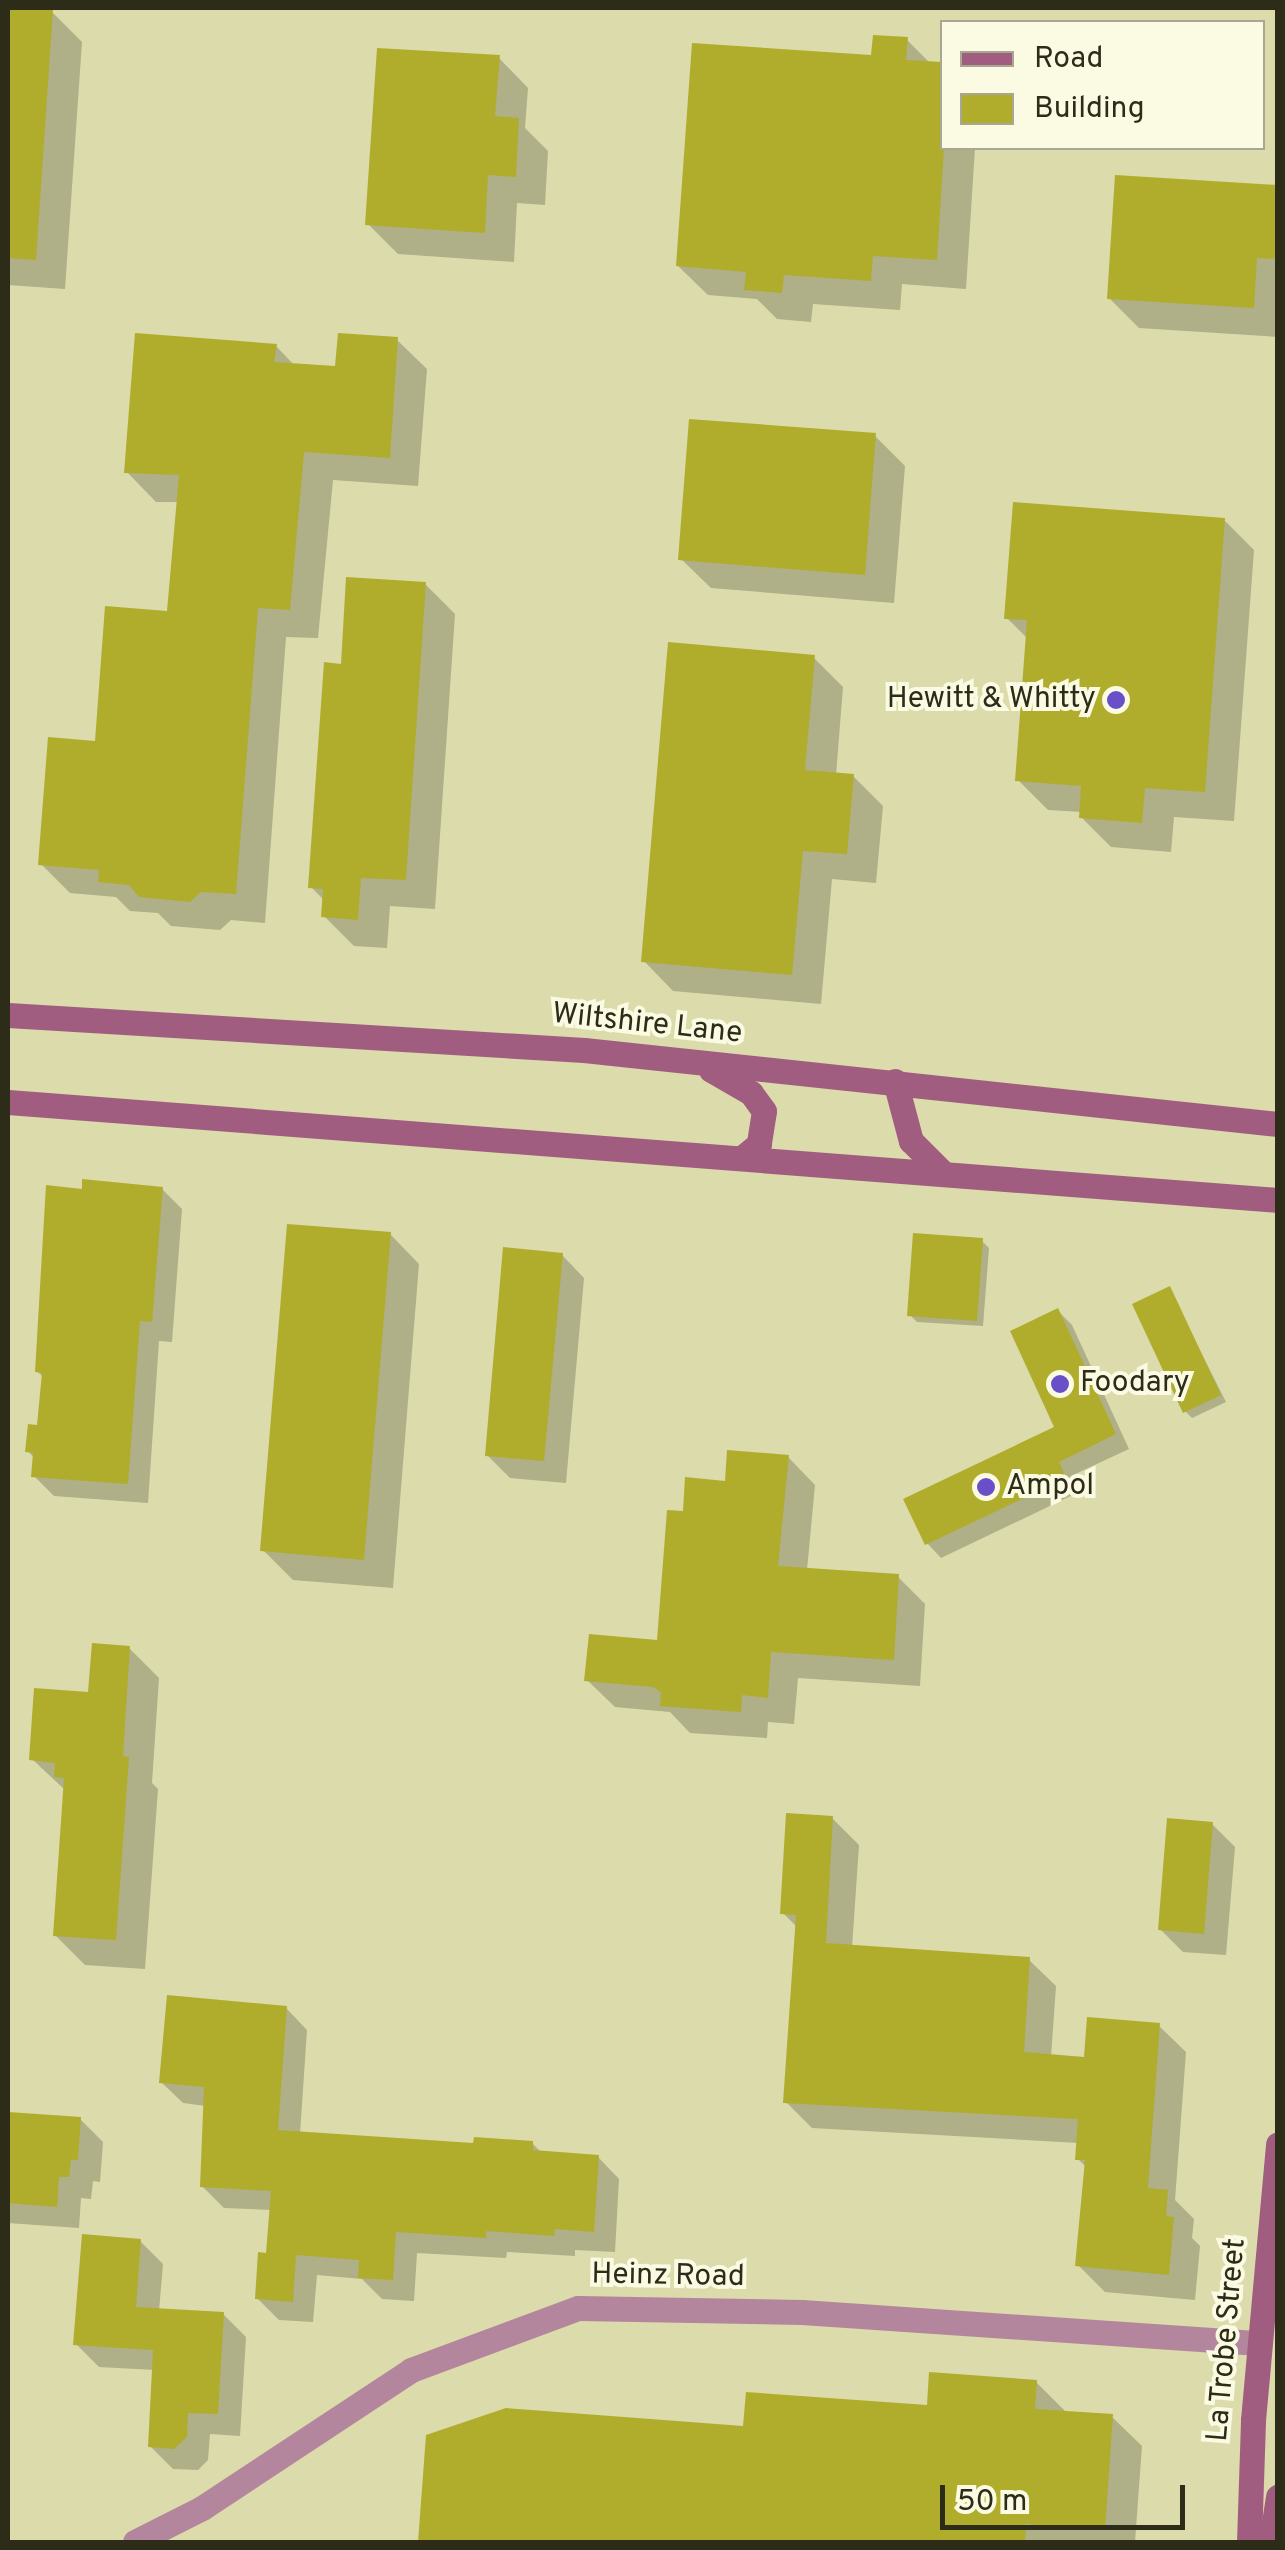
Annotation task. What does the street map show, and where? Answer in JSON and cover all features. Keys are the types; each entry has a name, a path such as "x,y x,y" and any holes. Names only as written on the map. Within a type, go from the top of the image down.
{"main road":[{"name":"Wiltshire Lane","path":"8,1015 584,1050 1278,1124"},
{"path":"693,1062 744,1087 762,1104 762,1137 756,1149 742,1158"},
{"path":"895,1081 911,1142 944,1173"},
{"path":"8,1102 1278,1200"},
{"name":"La Trobe Street","path":"1250,2542 1268,2340 1278,2144"},
{"path":"1271,2542 1278,2496"}],"street":[{"name":"Heinz Road","path":"135,2542 202,2508 411,2370 578,2308 802,2312 1268,2340"}],"building":[{"path":"8,8 53,9 36,260 8,258"},
{"path":"873,35 908,37 906,60 940,62 940,150 944,150 937,260 873,256 871,281 784,275 782,293 744,290 746,272 676,266 692,43 871,55"},
{"path":"377,48 500,55 495,116 519,118 516,177 488,175 485,233 365,225"},
{"path":"1115,175 1278,185 1278,259 1257,258 1254,308 1107,299"},
{"path":"135,333 277,344 274,362 335,366 338,333 398,337 390,458 304,452 290,610 258,608 236,894 201,892 190,902 139,897 129,885 98,882 99,870 38,865 48,737 95,741 105,606 167,611 179,475 124,473"},
{"path":"689,419 876,433 865,575 678,560"},
{"name":"Hewitt & Whitty","path":"1013,502 1225,518 1205,792 1145,788 1142,823 1079,818 1081,786 1015,781 1027,620 1004,619"},
{"path":"346,577 426,582 406,880 361,878 358,920 321,917 323,889 308,888 324,662 341,664"},
{"path":"668,642 815,655 805,770 854,774 847,854 803,851 792,975 641,962"},
{"path":"82,1179 163,1187 152,1322 140,1321 128,1484 31,1477 33,1453 25,1452 28,1424 37,1425 42,1373 35,1372 46,1185 82,1189"},
{"path":"287,1224 391,1232 364,1560 260,1551"},
{"path":"913,1233 983,1238 977,1321 907,1316"},
{"path":"503,1247 563,1253 544,1461 485,1456"},
{"path":"1170,1286 1221,1395 1183,1413 1132,1304"},
{"path":"1058,1308 1116,1434 1059,1462 1066,1478 925,1545 903,1499 1054,1427 1010,1331"},
{"path":"727,1450 789,1455 778,1566 899,1574 894,1660 771,1652 768,1698 742,1695 741,1712 660,1706 661,1692 653,1687 584,1681 589,1634 657,1640 667,1510 683,1511 685,1477 725,1481"},
{"path":"92,1643 130,1646 123,1756 129,1757 116,1940 53,1936 64,1778 54,1777 55,1763 29,1760 34,1688 88,1692"},
{"path":"786,1813 833,1816 826,1943 1030,1957 1024,2052 1084,2057 1087,2017 1160,2023 1148,2188 1168,2190 1166,2216 1174,2217 1169,2275 1075,2266 1085,2160 1075,2160 1078,2119 783,2103 796,1915 780,1914"},
{"path":"1167,1818 1213,1822 1204,1934 1158,1930"},
{"path":"167,1995 287,2006 278,2130 473,2143 474,2137 533,2141 533,2150 599,2155 594,2232 555,2229 554,2236 486,2231 486,2238 396,2232 393,2280 358,2278 359,2260 296,2255 293,2302 255,2299 258,2252 266,2253 271,2191 200,2187 204,2087 159,2083"},
{"path":"8,2112 81,2117 78,2160 71,2160 69,2177 59,2177 57,2207 8,2203"},
{"path":"82,2234 141,2239 136,2307 224,2312 218,2414 188,2413 187,2437 174,2449 148,2447 153,2350 73,2345"},
{"path":"929,2372 1037,2380 1035,2409 1113,2414 1105,2530 1026,2524 1025,2542 418,2542 426,2435 506,2408 743,2426 746,2392 927,2405"}],"place":[{"name":"Hewitt & Whitty","path":"1116,700"},
{"name":"Foodary","path":"1060,1384"},
{"name":"Ampol","path":"986,1487"}]}
